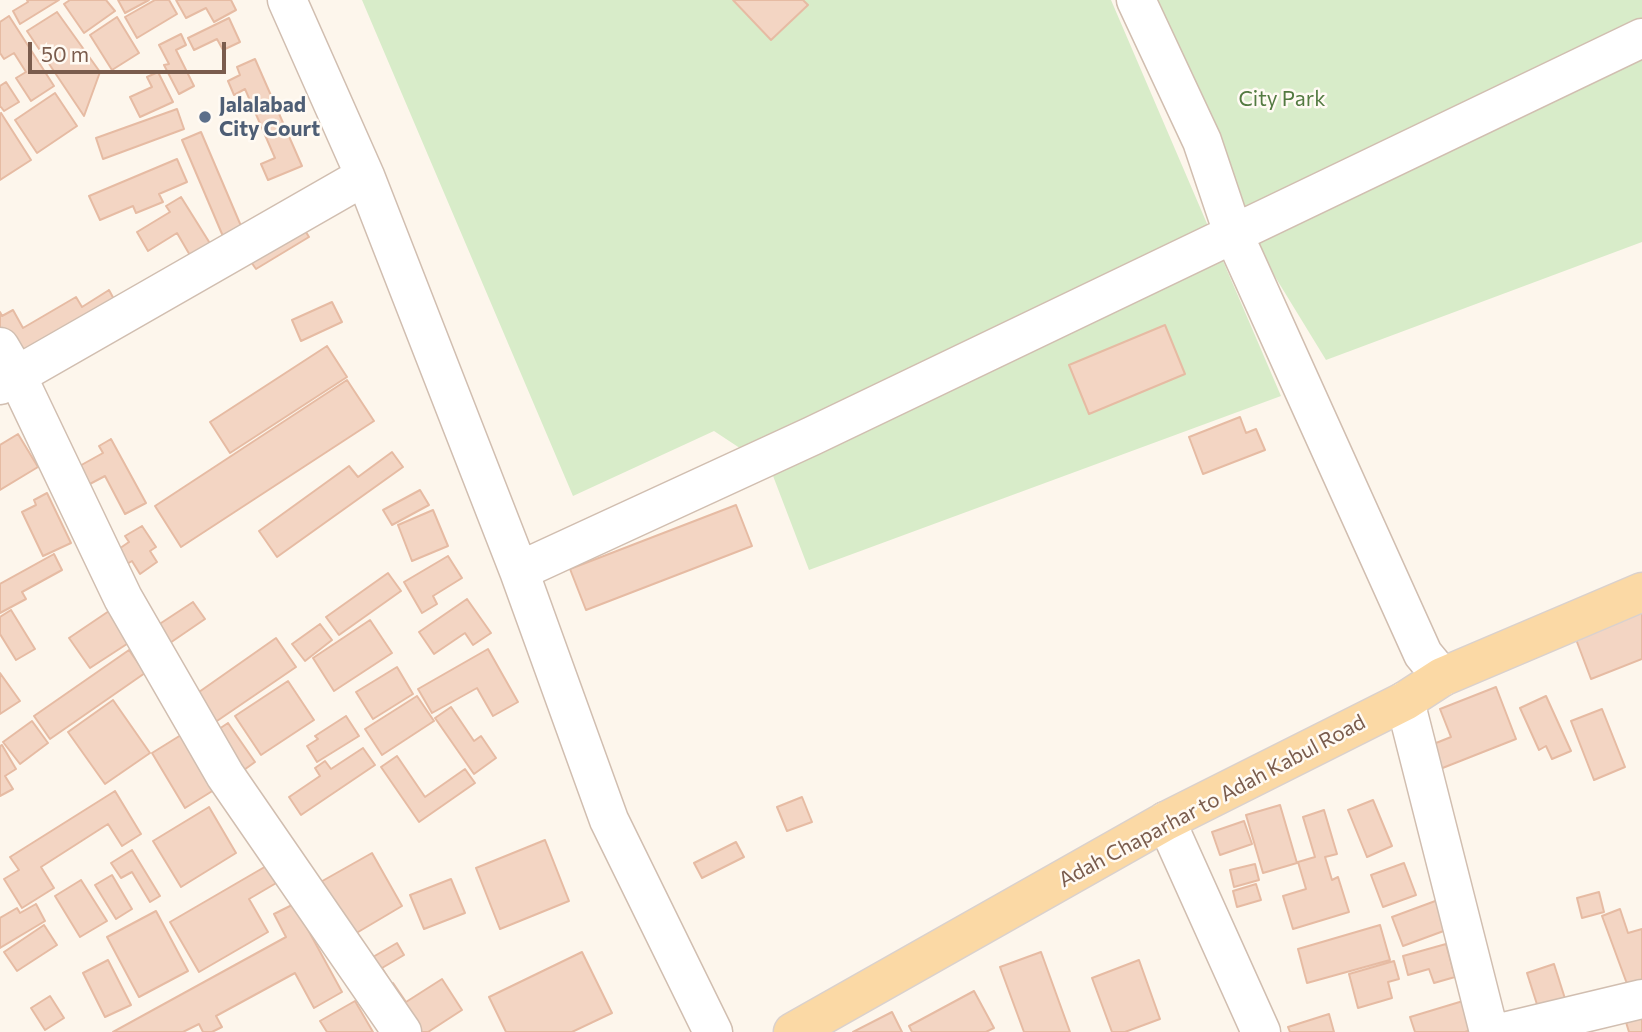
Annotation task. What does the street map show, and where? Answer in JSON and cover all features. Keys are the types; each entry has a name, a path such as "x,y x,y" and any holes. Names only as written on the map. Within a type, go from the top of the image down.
{"main road":[{"name":"Adah Chaparhar to Adah Kabul Road","path":"793,1032 1166,821 1405,701 1442,677 1642,592"}],"street":[{"path":"287,0 365,176 519,571 609,820 713,1032"},
{"path":"1136,0 1202,141 1233,233 1423,654 1442,677"},
{"path":"519,571 812,436 1642,38"},
{"path":"365,176 6,369 123,598 225,775 402,1032"},
{"path":"1405,701 1489,1032"},
{"path":"1166,821 1261,1032"},
{"path":"1504,1032 1642,999"}],"green space":[{"path":"362,0 1111,0 1281,396 809,570 770,468 714,431 573,496"},
{"name":"City Park","path":"1129,0 1642,0 1642,47 1233,233"},
{"path":"1642,56 1642,242 1326,360 1252,239"}],"building":[{"path":"27,0 59,0 20,24 13,11 28,2"},
{"path":"70,0 106,0 115,11 84,33 64,4"},
{"path":"118,0 149,0 125,13"},
{"path":"155,0 169,0 177,14 137,38 125,17"},
{"path":"176,0 231,0 236,10 214,22 206,8 186,18"},
{"path":"733,0 803,0 808,5 771,40"},
{"path":"57,12 100,72 84,116 27,31"},
{"path":"9,16 54,86 31,101 16,78 26,72 14,53 4,59 0,53 0,22"},
{"path":"117,17 139,53 112,70 90,35"},
{"path":"229,18 240,42 223,50 217,39 194,50 188,38"},
{"path":"181,34 186,45 176,50 194,86 179,94 164,65 169,64 159,45"},
{"path":"255,59 302,166 268,180 261,164 275,158 245,89 234,95 228,81 240,75 237,67"},
{"path":"158,72 173,102 140,117 130,97 152,87 147,77"},
{"path":"6,82 19,102 4,111 0,107 0,86"},
{"path":"55,93 77,126 37,153 15,120"},
{"path":"177,109 184,129 103,159 96,138"},
{"path":"0,114 31,160 0,180"},
{"path":"201,132 244,233 225,241 182,140"},
{"path":"177,159 187,182 159,194 163,202 136,213 133,206 100,220 89,196"},
{"path":"181,197 211,245 191,257 177,233 148,251 137,232 170,212 166,206"},
{"path":"298,219 309,237 256,269 249,259"},
{"path":"109,290 116,303 15,362 0,337 0,312 2,316 13,310 23,328 76,297 82,307"},
{"path":"332,302 342,322 301,341 292,320"},
{"path":"1165,325 1185,374 1089,414 1069,365"},
{"path":"327,346 347,377 230,453 210,422"},
{"path":"347,380 374,421 181,547 155,506"},
{"path":"1240,417 1246,433 1256,429 1265,450 1203,474 1189,437"},
{"path":"18,434 38,467 0,490 0,445"},
{"path":"111,439 146,503 125,514 105,476 86,486 76,468 103,453 99,446"},
{"path":"392,452 403,467 277,557 259,531 349,466 358,477"},
{"path":"420,490 429,505 392,525 383,510"},
{"path":"47,493 71,543 43,556 22,512 36,505 34,500"},
{"path":"736,505 752,546 586,610 570,569"},
{"path":"433,510 448,546 412,561 398,525"},
{"path":"142,526 156,547 150,551 157,562 140,574 132,561 122,567 113,553 129,542 125,536"},
{"path":"54,554 62,570 22,592 26,599 0,613 0,584"},
{"path":"448,556 462,578 433,596 437,604 422,613 404,582"},
{"path":"388,573 401,591 339,635 326,617"},
{"path":"467,599 491,633 473,645 465,633 434,654 419,632"},
{"path":"193,602 205,619 167,645 155,627"},
{"path":"1642,609 1642,659 1591,679 1574,634"},
{"path":"11,610 35,649 16,660 0,634 0,617"},
{"path":"109,611 130,642 90,668 69,638"},
{"path":"370,620 392,653 334,691 313,658"},
{"path":"320,624 332,640 305,661 292,644"},
{"path":"276,638 296,667 214,723 199,692"},
{"path":"488,649 518,702 493,716 477,688 432,713 418,689"},
{"path":"129,650 145,673 50,739 34,716"},
{"path":"397,667 413,694 373,719 356,692"},
{"path":"0,673 20,701 0,714"},
{"path":"288,681 314,720 261,755 235,716"},
{"path":"1496,687 1516,739 1440,769 1431,745 1451,737 1440,709"},
{"path":"417,696 434,721 382,755 365,729"},
{"path":"1546,696 1571,751 1552,759 1546,746 1539,750 1520,708"},
{"path":"113,700 150,753 105,784 68,732"},
{"path":"451,707 474,741 481,736 496,758 474,774 435,718"},
{"path":"1602,709 1625,767 1594,780 1571,721"},
{"path":"346,716 359,736 317,762 307,746 318,739 315,736"},
{"path":"32,721 48,743 20,764 3,742"},
{"path":"228,723 255,762 237,775 210,735"},
{"path":"181,735 214,790 185,808 152,753"},
{"path":"2,745 16,769 5,776 13,789 0,796 0,746"},
{"path":"363,748 375,765 301,815 289,797 320,776 315,768 325,761 331,769"},
{"path":"397,756 425,797 465,769 475,783 419,822 381,767"},
{"path":"115,791 141,834 122,846 108,824 41,867 54,888 22,908 4,879 19,870 10,857"},
{"path":"802,797 812,822 787,831 777,807"},
{"path":"1373,800 1392,846 1367,857 1348,810"},
{"path":"1280,805 1297,863 1263,873 1246,815"},
{"path":"209,807 236,853 181,887 153,841"},
{"path":"1324,810 1337,854 1325,857 1332,880 1338,877 1349,912 1293,929 1283,896 1306,889 1298,862 1315,857 1303,817"},
{"path":"1244,821 1252,844 1220,855 1212,832"},
{"path":"545,840 569,901 500,929 476,868"},
{"path":"736,842 744,857 702,878 694,863"},
{"path":"132,850 160,896 150,902 132,872 121,878 111,863"},
{"path":"372,853 402,906 348,938 317,884"},
{"path":"1404,863 1416,895 1383,907 1371,875"},
{"path":"1255,864 1259,880 1234,887 1230,870"},
{"path":"268,865 278,882 249,899 268,932 199,972 170,922"},
{"path":"112,875 132,909 116,919 95,885"},
{"path":"451,879 465,913 424,929 410,895"},
{"path":"81,880 107,921 80,937 55,896"},
{"path":"1256,884 1261,900 1237,907 1233,891"},
{"path":"1599,892 1604,912 1582,918 1577,898"},
{"path":"1438,900 1449,929 1403,946 1392,917"},
{"path":"36,904 45,921 0,948 0,918 17,908 20,913"},
{"path":"294,904 342,992 314,1008 295,973 216,1016 222,1027 212,1032 203,1032 199,1024 183,1032 113,1032 286,937 274,914"},
{"path":"1620,909 1628,933 1642,929 1642,988 1630,992 1602,916"},
{"path":"156,911 188,971 139,997 107,937"},
{"path":"44,925 57,945 17,971 4,952"},
{"path":"1380,925 1390,960 1307,983 1298,949"},
{"path":"397,943 404,955 382,968 390,981 366,961"},
{"path":"1446,944 1455,977 1434,983 1429,969 1408,975 1403,956"},
{"path":"582,952 612,1013 572,1032 506,1032 489,997"},
{"path":"1041,952 1070,1032 1024,1032 1000,967"},
{"path":"108,960 131,1005 105,1017 83,973"},
{"path":"1139,960 1160,1019 1125,1032 1112,1032 1092,978"},
{"path":"1394,961 1399,979 1388,982 1392,998 1358,1008 1349,974"},
{"path":"1554,964 1568,1008 1541,1017 1527,973"},
{"path":"442,979 462,1010 428,1032 409,1032 382,991 393,983 406,1002"},
{"path":"974,991 994,1028 986,1032 912,1032 909,1026"},
{"path":"50,996 64,1018 45,1030 31,1008"},
{"path":"355,1001 373,1032 327,1032 320,1021"},
{"path":"1463,1001 1471,1030 1415,1032 1410,1017"},
{"path":"892,1012 902,1032 853,1032"},
{"path":"1329,1014 1334,1032 1290,1032 1288,1027"},
{"path":"1642,1014 1642,1032 1629,1032 1625,1019"}],"place":[{"name":"Jalalabad City Court","path":"205,117"}]}
